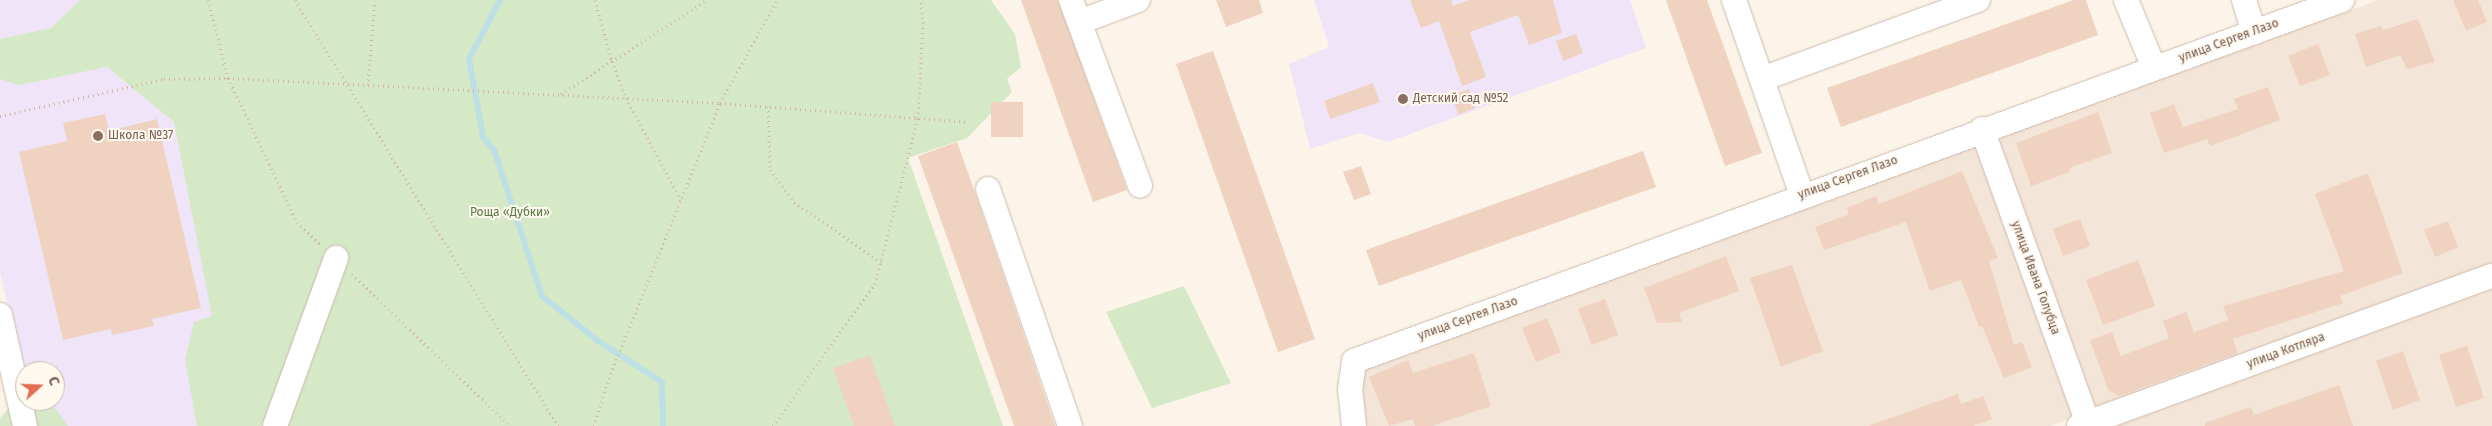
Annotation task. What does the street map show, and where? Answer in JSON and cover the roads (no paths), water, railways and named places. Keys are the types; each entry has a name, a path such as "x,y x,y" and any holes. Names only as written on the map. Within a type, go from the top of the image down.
{"street":[{"path":"1071,0 1140,186"},
{"path":"1080,22 1138,0"},
{"path":"1734,0 1802,195"},
{"path":"1762,79 1978,0"},
{"path":"2126,0 2154,68"},
{"path":"2244,0 2254,32"},
{"name":"улица Сергея Лазо","path":"1354,426 1350,390 1354,360 1982,129 2342,0"},
{"name":"улица Ивана Голубца","path":"1982,129 2085,425"},
{"path":"988,189 1070,426"},
{"path":"275,426 336,258"},
{"name":"улица Котляра","path":"2085,425 2492,276"},
{"path":"0,315 5,360 25,426"}],"waterway":[{"path":"500,0 469,59 483,137 494,150 542,296 598,341 662,382 663,426"}],"place":[{"name":"Детский сад №52","path":"1403,99"},
{"name":"Школа №37","path":"98,136"}],"park label":[{"name":"Роща «Дубки»","path":"510,213"}]}
